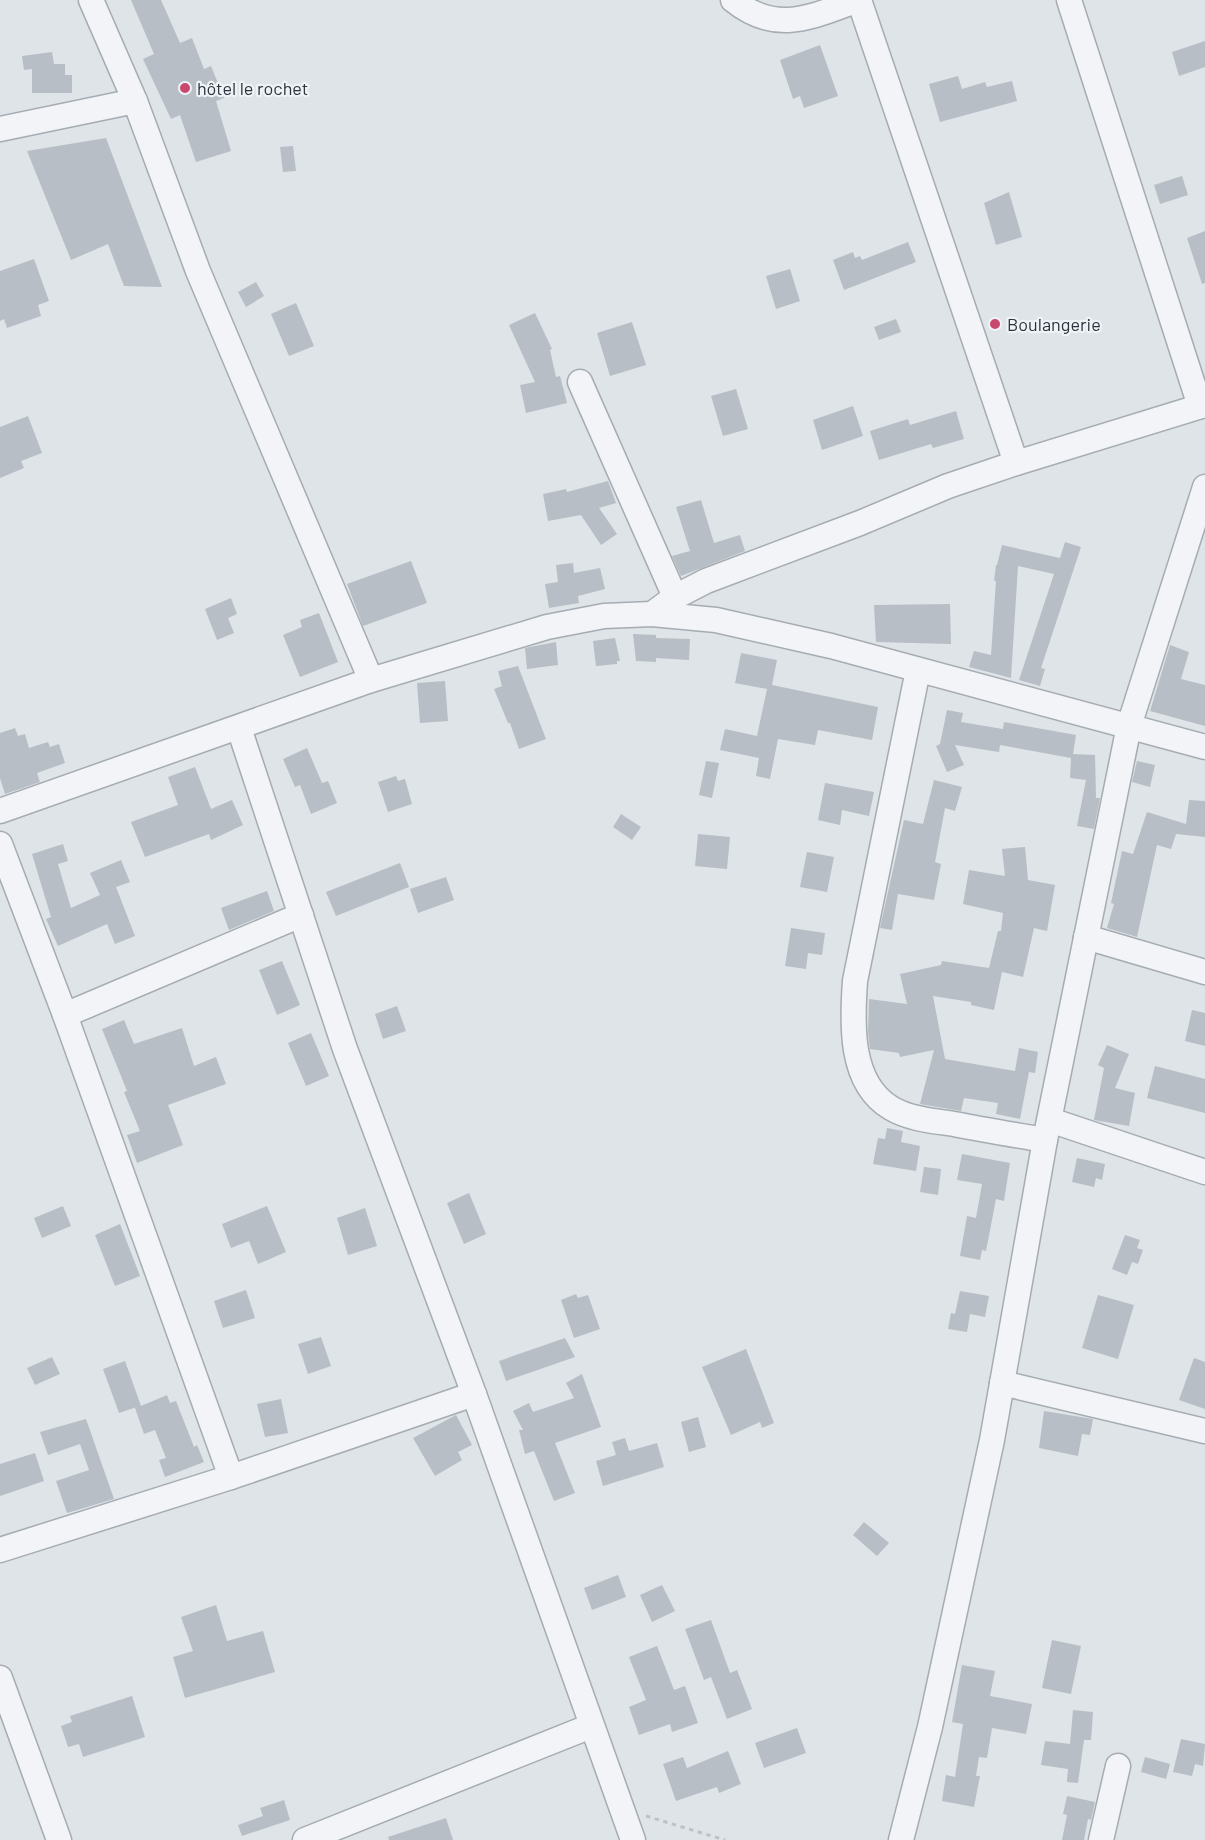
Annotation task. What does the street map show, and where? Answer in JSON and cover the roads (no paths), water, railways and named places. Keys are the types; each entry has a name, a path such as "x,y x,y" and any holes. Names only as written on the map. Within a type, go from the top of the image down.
{"street":[{"path":"91,0 135,102 198,271 371,680"},
{"path":"733,0 762,18 781,21 810,17 858,0 1016,463"},
{"path":"652,614 675,597 734,570 860,523 948,486 1202,406 1069,0"},
{"path":"0,129 135,102"},
{"path":"580,382 675,597"},
{"path":"901,1840 930,1727 992,1440 1048,1130 1129,726 1205,487"},
{"path":"0,811 371,680 547,627 604,616 652,614 716,620 831,646 1205,747"},
{"path":"918,670 855,981 854,1044 863,1075 878,1098 892,1109 918,1118 1048,1130 1205,1172"},
{"path":"239,728 345,1050 474,1394 633,1840"},
{"path":"0,844 65,1015 231,1477"},
{"path":"65,1015 301,915"},
{"path":"1086,937 1205,972"},
{"path":"1002,1383 1205,1431"},
{"path":"0,1550 231,1477 474,1394"},
{"path":"0,1678 59,1840"},
{"path":"305,1840 591,1725"},
{"path":"1101,1840 1118,1766"}],"place":[{"name":"hôtel le rochet","path":"185,88"},
{"name":"Boulangerie","path":"995,324"}]}
